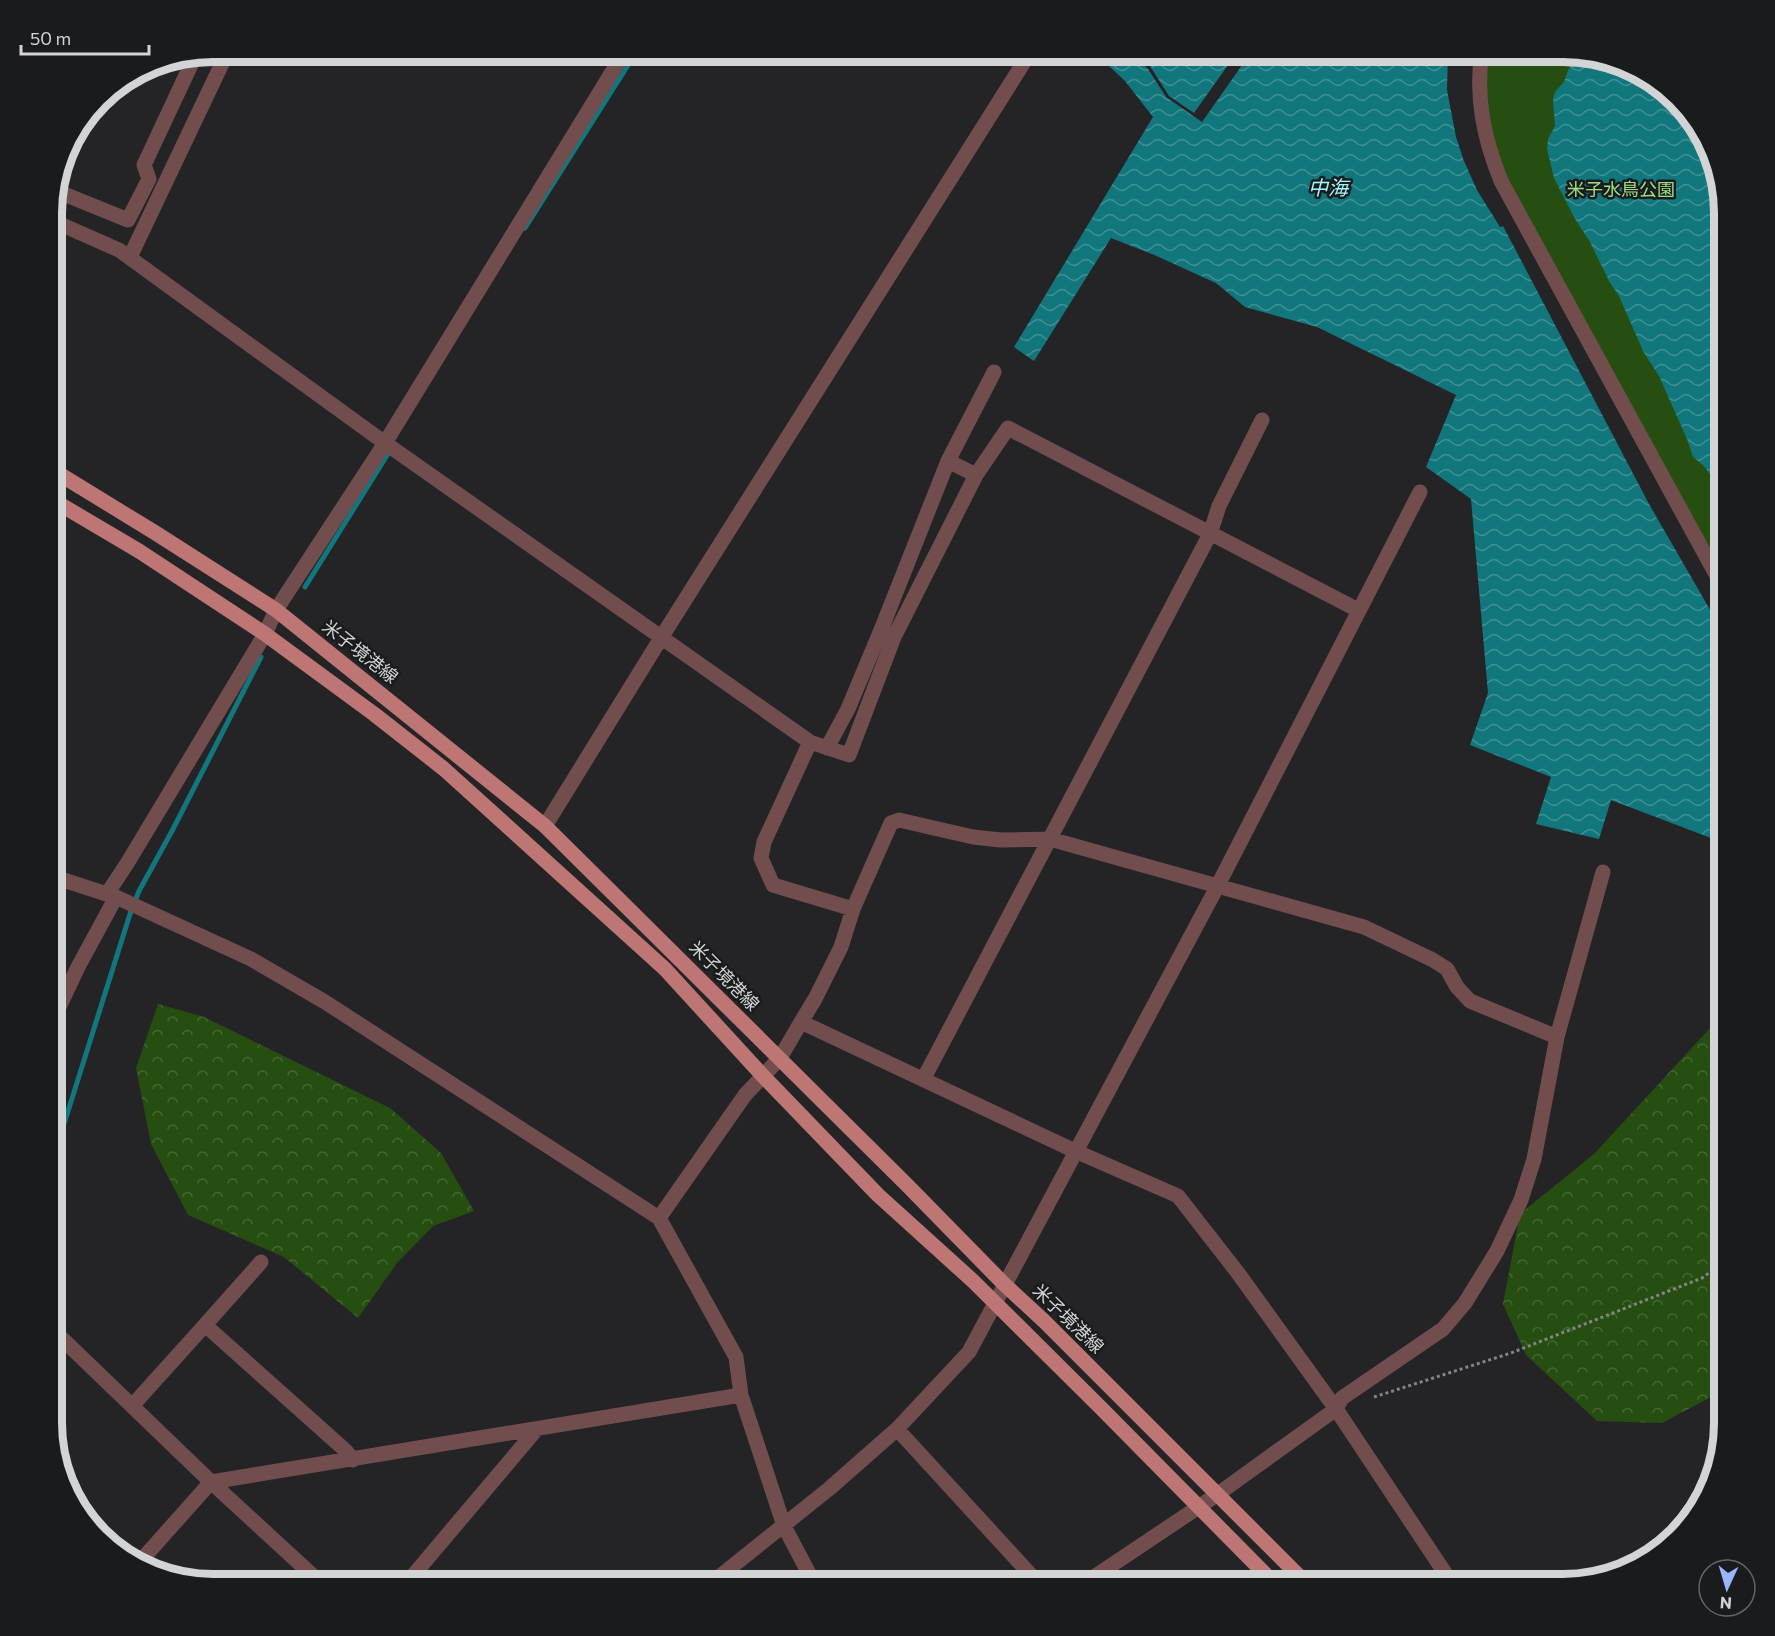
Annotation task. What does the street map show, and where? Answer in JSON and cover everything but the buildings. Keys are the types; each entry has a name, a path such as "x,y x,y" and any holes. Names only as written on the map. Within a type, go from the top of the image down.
{"main road":[{"name":"米子境港線","path":"62,476 276,610 546,826 1297,1574"},
{"name":"米子境港線","path":"62,506 139,551 265,634 444,769 665,969 763,1076 878,1195 972,1281 1265,1574"}],"street":[{"path":"130,258 223,62"},
{"path":"62,1001 128,862 265,634 276,610 385,443 618,62"},
{"path":"546,826 661,638 1024,62"},
{"path":"1481,62 1479,88 1482,118 1488,145 1502,181 1713,569"},
{"path":"63,194 128,220 149,179 144,165 192,63"},
{"path":"62,225 119,250 385,443 810,742 849,755 887,633 948,460 994,372"},
{"path":"924,1078 1210,534 1219,506 1262,420"},
{"path":"827,748 887,633 976,475 1008,428 1358,610"},
{"path":"948,460 976,475"},
{"path":"723,1574 830,1488 897,1429 969,1352 1217,886 1420,492"},
{"path":"810,742 764,842 761,858 773,885 853,909"},
{"path":"659,1218 745,1095 780,1058 815,999 841,947 853,909 891,823 899,820 973,837 1001,840 1050,838 1364,927 1447,969 1456,987 1470,1001 1557,1037"},
{"path":"1098,1574 1218,1494 1336,1409 1342,1398 1443,1329 1465,1303 1497,1251 1521,1200 1534,1159 1557,1037 1603,872"},
{"path":"62,880 112,896 251,959 325,1002 659,1218 736,1357 741,1395 784,1526 809,1574"},
{"path":"801,1022 1075,1151 1178,1196 1238,1273 1336,1409 1446,1574"},
{"path":"132,1406 261,1262"},
{"path":"205,1325 345,1450 353,1460"},
{"path":"62,1339 211,1482 311,1574"},
{"path":"144,1558 211,1482 741,1395"},
{"path":"897,1429 1030,1574"},
{"path":"414,1574 536,1430"}],"path":[{"path":"1369,1398 1511,1353 1702,1278 1714,1269"}],"green space":[{"name":"米子水鳥公園","path":"1485,62 1572,62 1592,64 1620,73 1638,82 1669,106 1693,137 1702,155 1711,183 1713,203 1713,559 1504,177 1487,121"},
{"path":"158,1004 204,1017 390,1108 441,1153 474,1211 433,1226 397,1263 358,1318 284,1257 188,1215 151,1144 136,1068"},
{"path":"1714,1024 1714,1395 1662,1423 1597,1421 1526,1355 1503,1304 1520,1214 1594,1154"}],"water":[{"name":"中海","path":"1105,62 1141,62 1166,97 1202,122 1244,62 1448,62 1447,90 1456,137 1477,190 1500,227 1503,226 1649,504 1713,616 1714,839 1611,800 1599,839 1536,824 1551,777 1470,745 1488,693 1471,499 1426,467 1456,395 1317,327 1245,307 1216,283 1111,238 1034,361 1014,347 1153,117 1125,81"},
{"path":"1146,62 1230,62 1194,113 1169,96"},
{"path":"1573,62 1592,64 1620,73 1646,87 1669,106 1682,121 1702,155 1711,183 1713,203 1713,479 1704,466 1693,457 1659,376 1643,351 1619,296 1554,178 1547,149 1548,139 1555,126 1553,99 1555,92 1564,82"}],"waterway":[{"path":"525,228 630,62"},
{"path":"305,587 391,449"},
{"path":"62,1130 139,891 261,657"}]}
